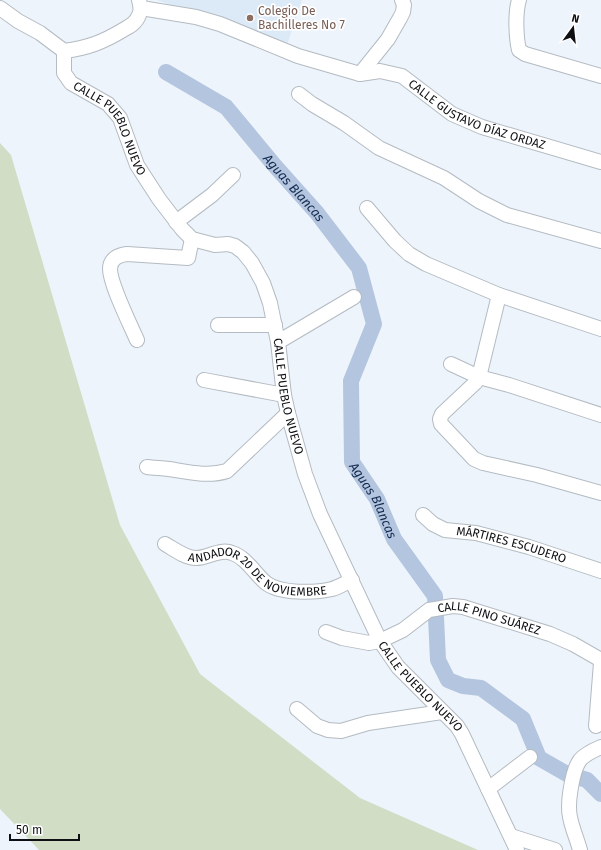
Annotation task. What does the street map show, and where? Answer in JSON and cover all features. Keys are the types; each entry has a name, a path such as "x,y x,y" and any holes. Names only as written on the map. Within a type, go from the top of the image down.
{"street":[{"path":"360,74 388,39 400,18 404,5 402,0"},
{"path":"517,2 519,50 525,54 601,76"},
{"path":"0,8 40,33 64,52 105,41 135,22 140,15 140,4"},
{"name":"CALLE GUSTAVO DÍAZ ORDAZ","path":"140,4 220,24 298,56 360,74 380,71 402,76 452,114 482,127 601,162"},
{"name":"CALLE PUEBLO NUEVO","path":"64,52 64,73 71,83 108,104 120,118 137,165 176,222 192,239 215,245 228,244 235,246 243,252 252,263 263,283 270,303 278,342 284,395 288,413 305,474 320,514 380,641 398,666 457,726 517,850"},
{"path":"299,94 312,104 351,127 379,148 423,167 444,178 479,201 507,215 601,241"},
{"path":"176,222 212,195 233,175"},
{"path":"366,208 395,241 409,254 426,264 499,295 601,329"},
{"path":"137,340 113,285 110,268 113,260 118,255 127,254 188,258 192,239"},
{"path":"499,295 479,377 475,383 442,414 440,419 441,424 474,459 483,463 601,493"},
{"path":"278,342 354,297"},
{"path":"218,326 275,325"},
{"path":"451,364 479,377 509,385 601,415"},
{"path":"204,380 284,395"},
{"path":"146,467 198,474 222,473 227,471 288,413"},
{"name":"MÁRTIRES ESCUDERO","path":"423,515 433,524 445,530 476,533 529,547 601,571"},
{"name":"ANDADOR 20 DE NOVIEMBRE","path":"165,544 182,554 196,558 219,552 230,552 241,557 267,584 287,591 308,592 332,589 352,580"},
{"name":"CALLE PINO SUÁREZ","path":"380,641 403,630 429,610 453,606 475,610 550,634 601,660"},
{"path":"326,632 342,638 369,643 380,641"},
{"path":"596,726 601,663"},
{"path":"297,709 317,726 328,730 341,731 368,723 442,712"},
{"path":"580,850 570,817 569,802 574,776 580,760 601,746"},
{"path":"488,789 530,757"},
{"path":"511,836 555,850"}],"shaded area":[{"name":"Colegio De Bachilleres No 7","path":"157,0 302,0 286,48"}],"green space":[{"path":"0,143 11,155 120,525 200,674 360,798 478,850 39,850 0,809"}],"waterway":[{"name":"Aguas Blancas","path":"166,72 226,107 275,166 317,213 359,268 374,324 351,381 352,462 377,499 394,539 435,596 438,660 448,680 463,686 481,688 523,719 539,758 567,774 587,780 601,794"}],"place":[{"name":"Colegio De Bachilleres No 7","path":"250,18"}]}
